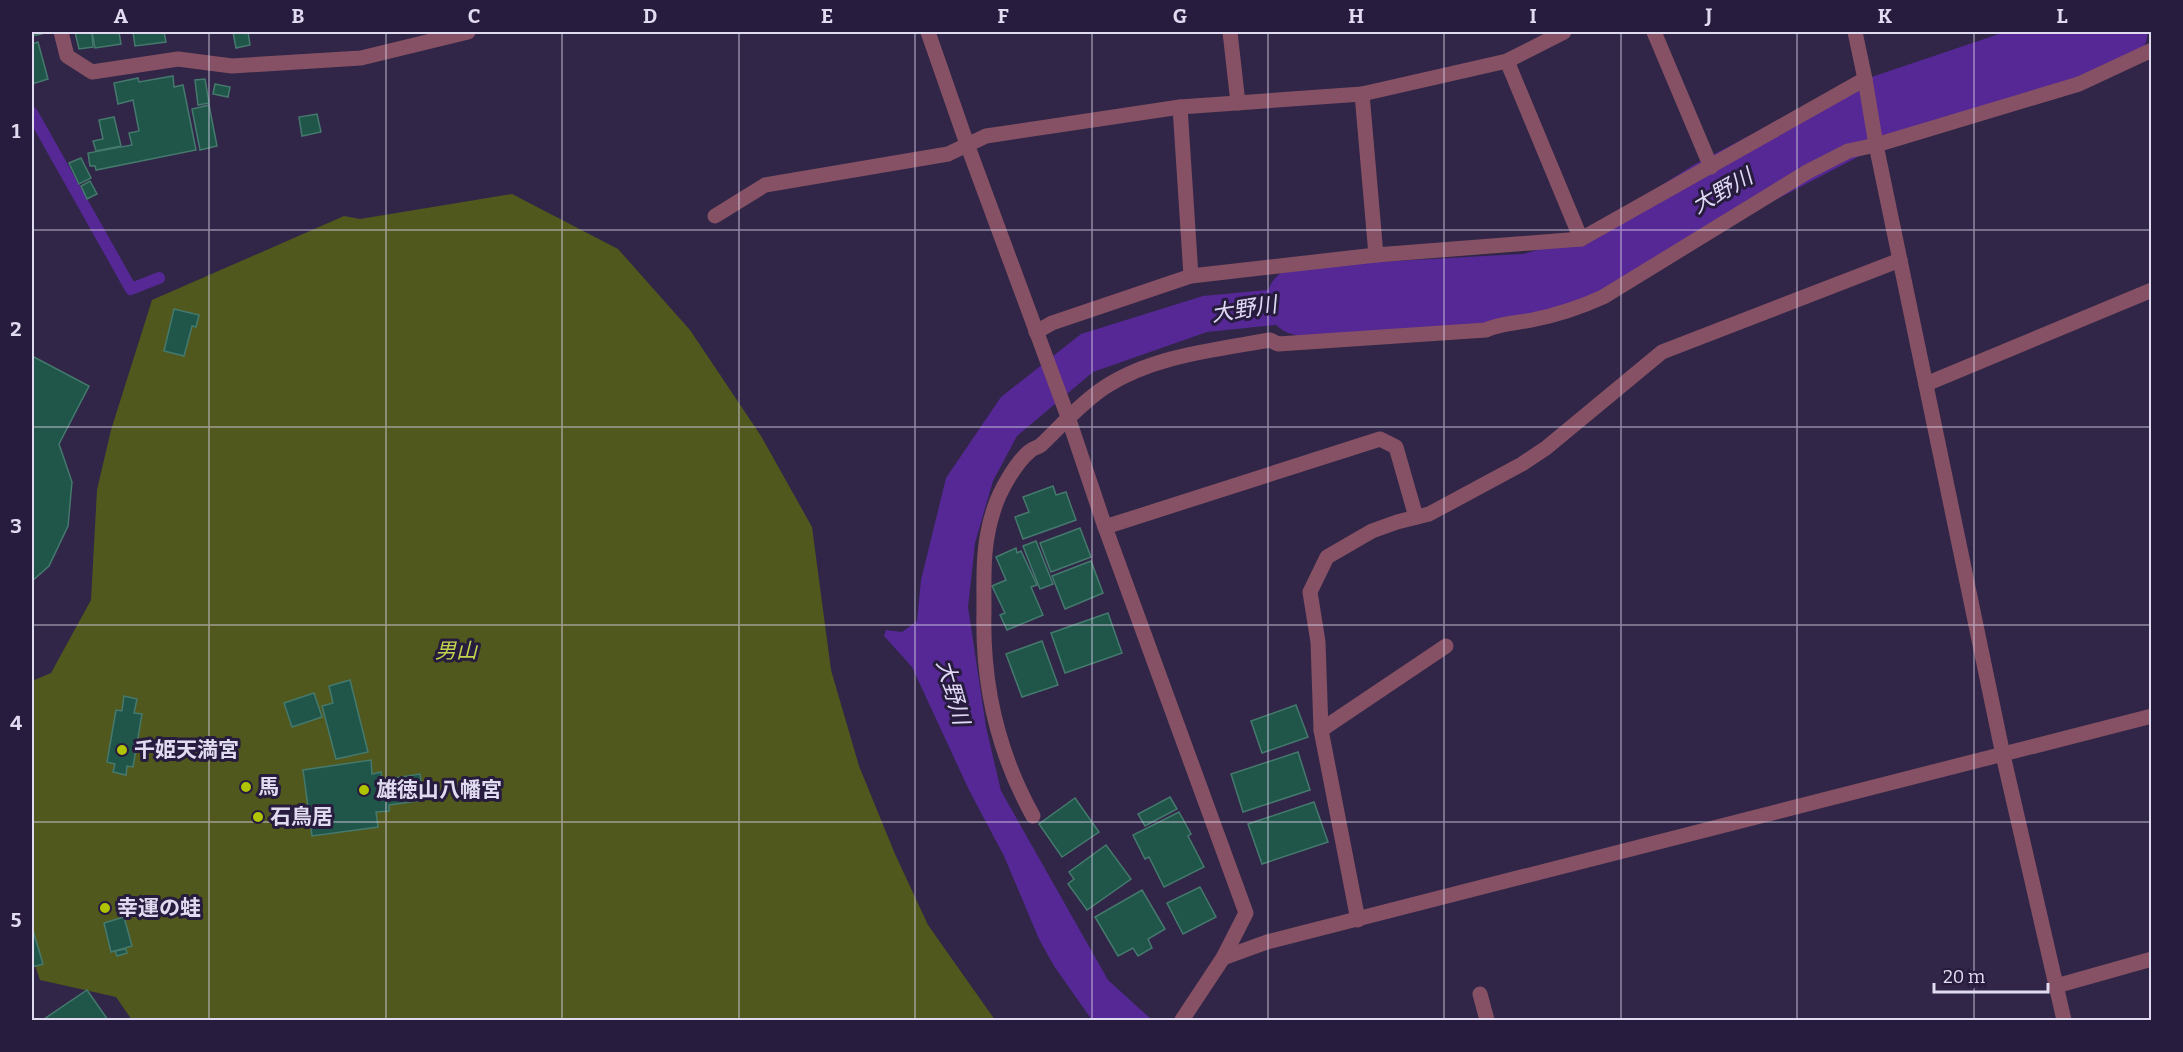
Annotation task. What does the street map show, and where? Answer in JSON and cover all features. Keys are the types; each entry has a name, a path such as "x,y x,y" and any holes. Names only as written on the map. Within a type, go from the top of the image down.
{"street":[{"path":"61,32 67,56 92,72 178,59 232,66 361,58 468,32"},
{"path":"928,32 1246,913 1222,958 1182,1020"},
{"path":"1230,32 1238,103"},
{"path":"715,216 765,185 948,154 986,136 1180,107 1362,94 1507,61 1564,32"},
{"path":"1654,32 1711,167"},
{"path":"1855,32 1876,145 2003,755 2064,1020"},
{"path":"1033,816 1011,772 990,704 983,628 983,558 986,536 994,507 1003,488 1030,450 1038,448 1068,417 1105,387 1131,374 1186,355 1270,340 1278,344 1486,330 1576,309 1603,297 1807,172 1848,151 1876,145 2079,84 2151,50"},
{"path":"1507,61 1581,239"},
{"path":"1036,332 1052,323 1191,276 1376,255 1581,239 1865,79"},
{"path":"1362,94 1376,255"},
{"path":"1180,107 1191,276"},
{"path":"1358,920 1321,730 1318,642 1310,592 1327,557 1372,531 1429,514 1522,464 1546,448 1662,351 1900,260"},
{"path":"1926,384 2151,290"},
{"path":"1105,527 1380,439 1396,447 1416,517"},
{"path":"1321,730 1446,646"},
{"path":"1222,958 1267,942 2151,716"},
{"path":"2056,986 2151,959"},
{"path":"1480,994 1487,1020"}],"green space":[{"name":"男山","path":"512,194 618,249 690,330 761,436 812,527 831,670 859,766 895,854 928,925 995,1020 132,1020 116,997 40,980 32,956 32,681 51,673 91,600 97,490 111,430 152,300 344,216 360,219"}],"water":[{"path":"1385,279 1403,312 1207,332 1093,372 1017,436 993,481 975,543 968,607 986,727 1001,791 1108,980 1152,1020 1092,1020 1054,966 1039,939 1004,856 969,790 912,667 884,636 886,630 902,632 917,621 921,580 946,478 1001,397 1081,334 1203,296"}],"building":[{"path":"32,32 42,32 42,34 32,36"},
{"path":"75,32 92,32 93,47 79,49"},
{"path":"92,32 119,32 121,44 95,48"},
{"path":"133,32 164,32 166,42 135,46"},
{"path":"233,32 248,32 250,45 236,48"},
{"path":"38,42 48,79 32,84 32,44"},
{"path":"173,76 174,87 183,85 196,150 96,170 95,166 90,166 88,153 132,145 129,133 139,131 133,100 118,104 114,83 138,78 139,82"},
{"path":"205,79 209,103 198,105 195,80"},
{"path":"215,84 230,87 228,97 213,94"},
{"path":"209,105 217,146 200,150 192,109"},
{"path":"317,114 321,132 302,136 299,117"},
{"path":"114,117 121,146 96,151 93,141 103,139 99,120"},
{"path":"81,158 91,178 79,184 69,163"},
{"path":"90,181 97,194 87,199 81,186"},
{"path":"174,309 199,315 196,327 192,326 184,356 164,351"},
{"path":"32,356 89,386 59,444 72,482 68,526 49,566 32,581"},
{"path":"1053,486 1056,495 1066,492 1076,520 1023,539 1015,517 1029,512 1023,497"},
{"path":"1080,528 1091,557 1051,572 1040,543"},
{"path":"1036,541 1053,584 1040,589 1023,546"},
{"path":"1016,548 1017,553 1021,551 1037,585 1031,587 1043,615 1007,630 1000,615 1005,613 992,586 1006,580 996,557"},
{"path":"1091,561 1103,593 1065,609 1052,576"},
{"path":"1108,613 1122,653 1065,673 1051,633"},
{"path":"1042,641 1058,685 1022,697 1006,654"},
{"path":"350,680 368,752 336,759 322,706 333,703 329,686"},
{"path":"314,693 322,717 292,727 284,703"},
{"path":"124,696 137,699 134,713 142,714 133,767 127,766 126,775 113,772 115,764 107,762 116,710 122,711"},
{"path":"1296,705 1308,737 1262,753 1251,721"},
{"path":"1298,752 1310,790 1243,812 1231,774"},
{"name":"雄徳山八幡宮","path":"371,760 372,774 381,772 382,780 420,774 424,800 389,805 389,811 376,812 378,827 312,836 303,770"},
{"path":"1170,797 1177,809 1145,826 1138,814"},
{"path":"1075,798 1099,832 1062,857 1039,824"},
{"path":"1314,802 1328,842 1262,864 1248,824"},
{"path":"1179,812 1191,834 1188,836 1204,867 1164,887 1149,857 1145,859 1133,835"},
{"path":"1106,845 1131,879 1087,910 1068,884 1074,879 1069,872"},
{"path":"1200,887 1216,917 1183,934 1167,903"},
{"path":"1142,890 1165,929 1148,939 1152,948 1138,956 1133,948 1118,956 1095,917"},
{"path":"124,917 132,946 111,952 104,923"},
{"path":"32,927 43,964 32,967"},
{"path":"126,949 127,953 117,956 115,951"},
{"path":"87,990 108,1020 44,1019"}],"waterway":[{"name":"大野川","path":"1301,301 1530,288 1594,269 1714,193 1858,118 2113,32"},
{"path":"32,113 131,289 159,278"}],"place":[{"name":"千姫天満宮","path":"122,750"},
{"name":"馬","path":"246,787"},
{"name":"雄徳山八幡宮","path":"364,790"},
{"name":"石鳥居","path":"258,817"},
{"name":"幸運の蛙","path":"105,908"}]}
